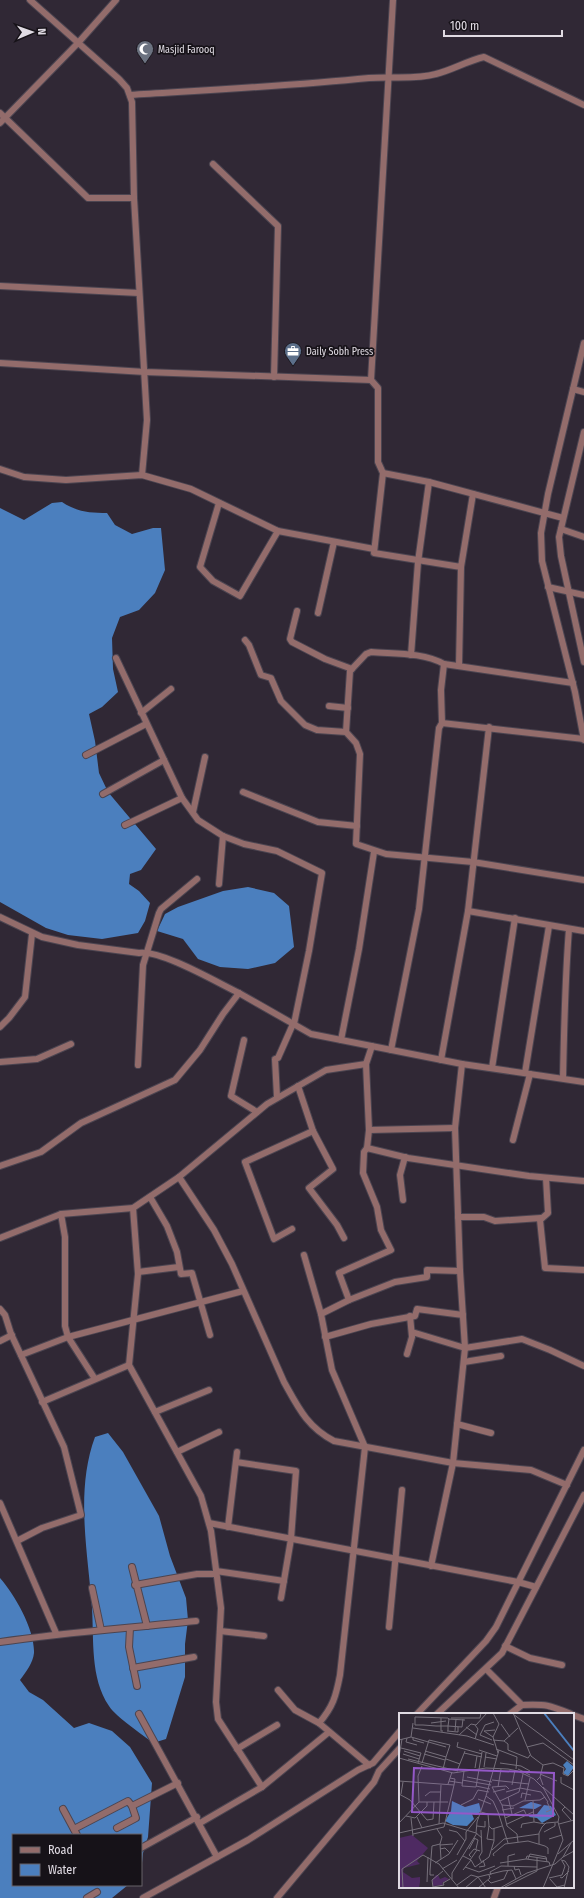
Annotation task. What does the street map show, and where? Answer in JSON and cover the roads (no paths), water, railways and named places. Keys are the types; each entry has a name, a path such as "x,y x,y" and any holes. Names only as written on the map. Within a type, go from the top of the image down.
{"street":[{"path":"30,0 119,79 127,88 132,102 134,198 147,420 142,474"},
{"path":"0,123 3,115 78,43 116,0"},
{"path":"393,0 372,380 378,388 378,462 383,473 374,553 418,562 461,567"},
{"path":"130,95 297,85 388,76 419,77 436,74 468,61 484,57 584,105"},
{"path":"3,115 88,198 134,198"},
{"path":"213,164 278,226 274,377"},
{"path":"0,286 139,293"},
{"path":"442,723 584,739 582,719 542,561 541,533 584,343"},
{"path":"0,363 145,372 372,380"},
{"path":"573,389 584,392"},
{"path":"584,432 559,537 561,556 584,662"},
{"path":"0,469 24,477 66,480 142,474 191,489 278,530 374,549"},
{"path":"383,473 429,482 563,518"},
{"path":"411,655 418,562 429,482"},
{"path":"459,666 461,567 473,494"},
{"path":"219,503 200,567 213,581 240,596 278,530"},
{"path":"561,529 584,537"},
{"path":"318,613 334,542"},
{"path":"548,586 584,595"},
{"path":"297,611 290,639 292,642 325,659 352,669"},
{"path":"245,640 249,645 261,675 271,678 281,701 304,725 317,730 346,732 356,743 360,754 356,844 374,852 473,862 584,880"},
{"path":"346,732 350,671 366,654 370,652 411,655 439,661 444,664 573,683"},
{"path":"116,658 182,798 198,820 223,836 244,844 277,851 322,874 309,952 293,1024 278,1058 274,1059 277,1097"},
{"path":"391,1050 398,1024 419,909 439,728 442,723 441,690 444,664"},
{"path":"141,713 171,689"},
{"path":"329,706 348,708"},
{"path":"86,755 146,724"},
{"path":"441,1060 468,911 490,728"},
{"path":"193,812 205,757"},
{"path":"103,794 164,760"},
{"path":"243,792 318,822 357,826"},
{"path":"125,825 182,798"},
{"path":"219,884 223,836"},
{"path":"341,1040 359,949 374,852"},
{"path":"138,1065 142,972 147,952 161,909 197,879"},
{"path":"468,911 584,931"},
{"path":"0,917 32,934 78,944 140,953 147,952 171,961 239,993 311,1034 462,1064 584,1082"},
{"path":"492,1068 515,918"},
{"path":"514,1140 527,1073 549,926"},
{"path":"563,1078 566,1005 565,984 569,929"},
{"path":"0,1026 9,1018 24,996 32,934"},
{"path":"0,1158 2,1165 41,1152 81,1123 175,1080 200,1050 223,1014 239,993"},
{"path":"244,1040 231,1096 257,1112"},
{"path":"0,1062 37,1059 71,1044"},
{"path":"350,1300 339,1273 391,1250 381,1230 377,1207 363,1173 364,1152 367,1148 369,1130 366,1064 372,1046"},
{"path":"0,1238 61,1214 133,1208 179,1177 277,1097 326,1070 366,1064"},
{"path":"431,1566 453,1463 465,1348 460,1272 455,1128 462,1064"},
{"path":"298,1086 313,1131 333,1168 309,1188 337,1225 344,1238"},
{"path":"369,1130 455,1128"},
{"path":"292,1229 274,1239 246,1162 313,1131"},
{"path":"367,1148 405,1157 546,1178 584,1181"},
{"path":"403,1200 400,1175 405,1157"},
{"path":"179,1177 214,1230 232,1264 284,1382 306,1418 319,1434 334,1441 453,1463 531,1470 566,1485"},
{"path":"458,1217 484,1217 495,1221 541,1218 546,1216 548,1213 546,1178"},
{"path":"150,1197 167,1226 177,1252 181,1274 192,1273 210,1335"},
{"path":"133,1208 138,1272 129,1365 201,1496 208,1523 221,1608 216,1702 218,1719 262,1787"},
{"path":"61,1214 65,1237 65,1314 68,1337 95,1379"},
{"path":"541,1218 544,1268 584,1270"},
{"path":"304,1255 321,1314 332,1370 365,1447 355,1552 340,1675 334,1703 329,1712 319,1723"},
{"path":"138,1272 179,1267"},
{"path":"321,1314 350,1300 395,1282 427,1277 427,1270 460,1272"},
{"path":"21,1355 68,1337 134,1321 243,1291"},
{"path":"0,1309 5,1315 12,1335 64,1447 81,1515 42,1528 17,1541"},
{"path":"326,1337 371,1324 415,1316 417,1309 463,1315"},
{"path":"407,1354 412,1332 410,1316"},
{"path":"412,1332 465,1348 522,1339 584,1366"},
{"path":"0,1341 12,1335"},
{"path":"464,1362 501,1356"},
{"path":"42,1402 129,1365"},
{"path":"155,1412 209,1390"},
{"path":"457,1424 491,1433"},
{"path":"177,1452 219,1432"},
{"path":"418,1713 486,1641 496,1627 584,1450"},
{"path":"228,1527 237,1452"},
{"path":"236,1462 296,1471 291,1539 281,1598"},
{"path":"389,1627 402,1490"},
{"path":"438,1713 502,1654 584,1495"},
{"path":"0,1504 56,1633"},
{"path":"208,1523 518,1582 536,1587"},
{"path":"132,1568 147,1626"},
{"path":"135,1584 197,1574 216,1573 284,1581"},
{"path":"92,1588 101,1630"},
{"path":"0,1642 56,1633 130,1628 196,1621"},
{"path":"130,1628 129,1647 137,1686"},
{"path":"220,1631 264,1636"},
{"path":"506,1646 530,1658 562,1665"},
{"path":"133,1668 194,1656"},
{"path":"486,1669 522,1705"},
{"path":"278,1690 295,1710 319,1723 379,1771"},
{"path":"511,1713 522,1705 546,1704 568,1713"},
{"path":"139,1714 217,1857"},
{"path":"574,1715 584,1719"},
{"path":"237,1749 277,1725"},
{"path":"142,1848 262,1787 329,1732"},
{"path":"143,1898 217,1857 371,1764 399,1732"},
{"path":"277,1898 374,1782 379,1771 399,1749"},
{"path":"132,1806 178,1783"},
{"path":"63,1809 75,1832 128,1801 132,1806 136,1818 117,1828"},
{"path":"494,1898 498,1888"},
{"path":"87,1898 97,1892"}],"water":[{"path":"62,502 73,508 84,511 107,513 115,525 132,534 153,528 161,528 165,570 155,593 139,610 120,617 112,638 113,669 118,692 102,707 89,714 95,741 99,773 108,792 156,849 141,870 130,874 129,884 139,891 150,903 145,921 138,933 102,939 68,935 46,928 0,902 0,508 24,520 52,503"},
{"path":"248,887 274,893 289,906 294,947 275,963 248,969 220,967 198,959 183,939 157,931 165,914 178,907 223,891"},
{"path":"108,1433 123,1452 159,1516 170,1556 186,1598 188,1620 185,1644 185,1677 166,1739 153,1743 123,1720 109,1706 99,1683 94,1658 92,1608 84,1522 84,1500 89,1458 95,1437"},
{"path":"0,1578 18,1603 23,1613 28,1624 33,1644 34,1653 32,1660 20,1680 29,1692 43,1700 74,1728 89,1723 112,1731 130,1747 152,1783 148,1837 143,1853 142,1863 142,1834 12,1834 12,1886 127,1886 112,1898 0,1898"}],"place":[{"name":"Masjid Farooq","path":"145,64"},
{"name":"Daily Sobh Press","path":"293,366"}]}
